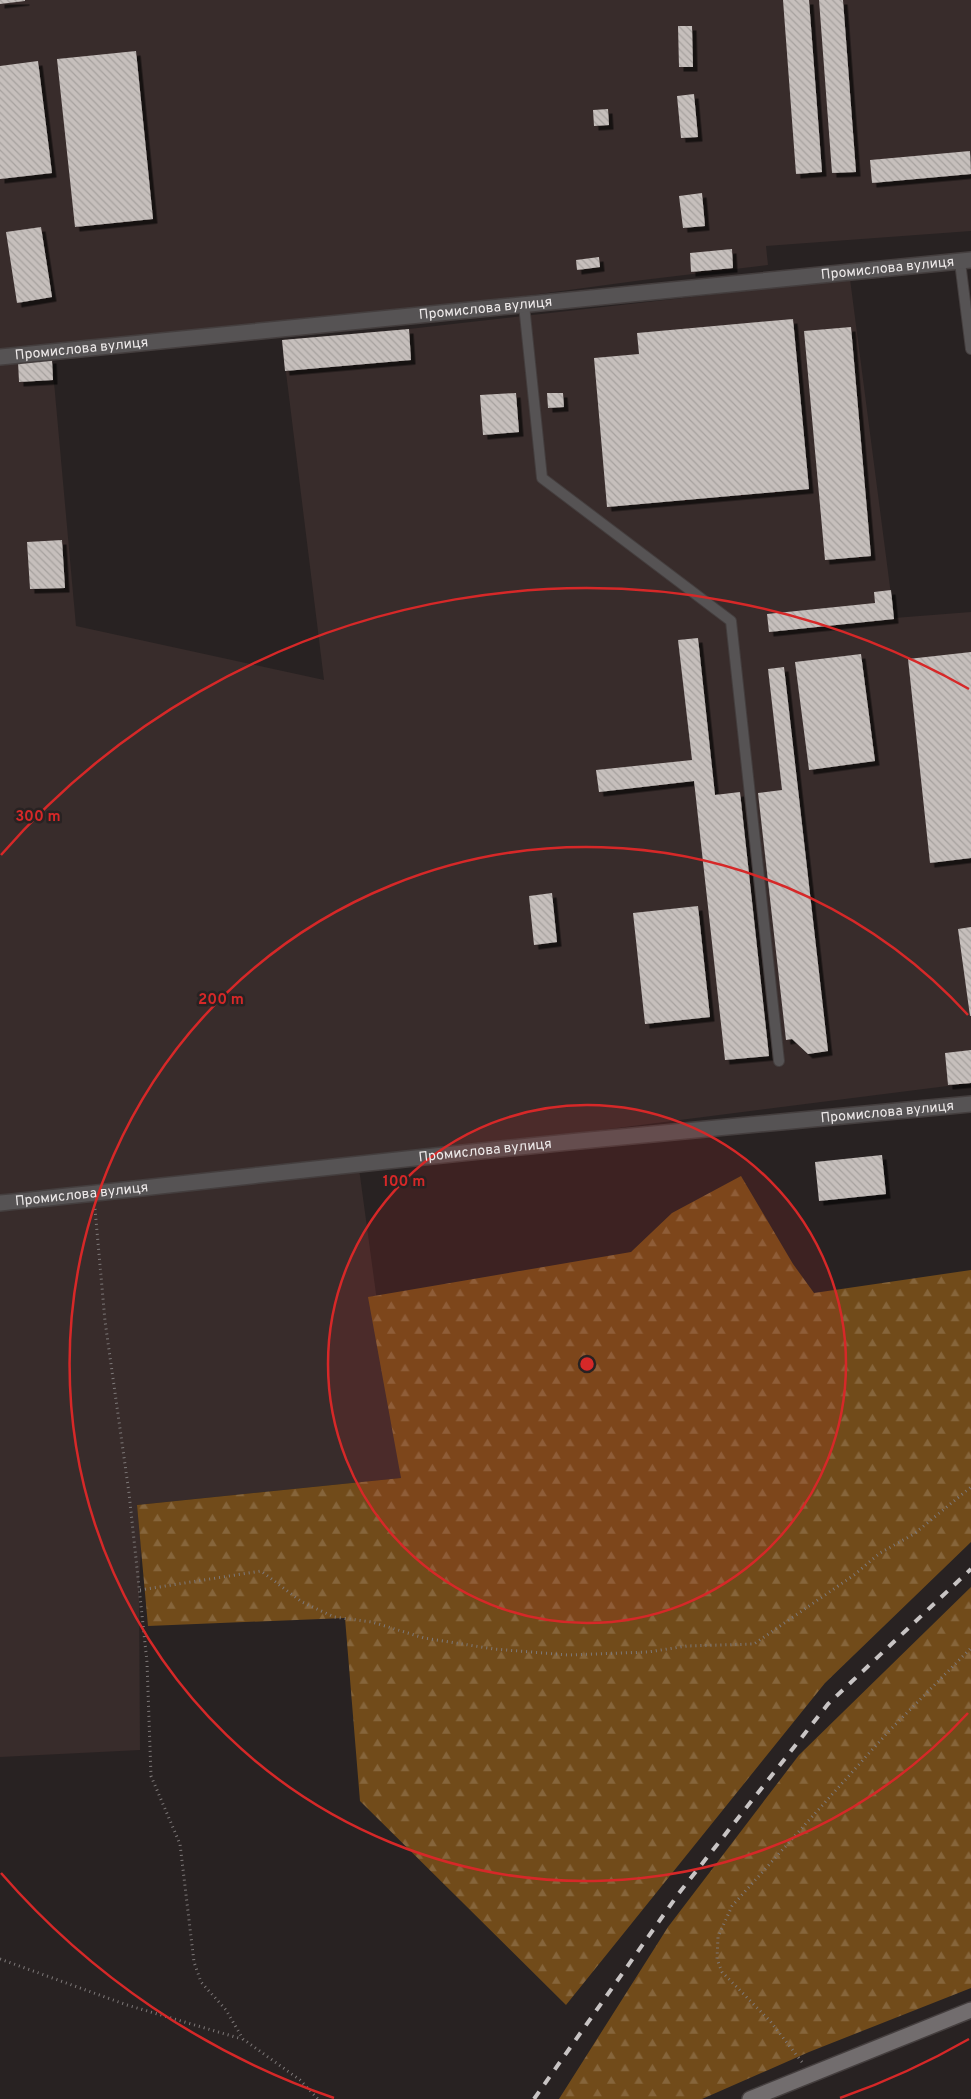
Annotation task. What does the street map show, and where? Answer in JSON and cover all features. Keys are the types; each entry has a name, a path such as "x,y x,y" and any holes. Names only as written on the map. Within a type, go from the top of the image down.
{"main road":[{"path":"750,2099 971,2010"}],"street":[{"name":"Промислова вулиця","path":"0,356 965,261"},
{"name":"Промислова вулиця","path":"0,1202 590,1140 839,1118 971,1104"}],"lane":[{"path":"965,261 971,349"},
{"path":"524,305 542,478 731,621 779,1061"}],"path":[{"path":"94,1193 105,1321 129,1493 140,1590 147,1662 151,1776 180,1844 194,1962 201,1982 226,2010 243,2039"},
{"path":"140,1590 261,1571 302,1602 334,1617 372,1622 424,1638 494,1649 568,1655 648,1652 687,1646 754,1644 854,1575 880,1552 914,1534 971,1487"},
{"path":"812,2074 770,2021 722,1972 717,1959 718,1937 732,1906 889,1731 971,1648"},
{"path":"0,1959 127,2006 243,2039 300,2080 318,2099"}],"shaded area":[{"path":"0,0 971,0 971,231 766,246 768,265 643,280 52,360 76,626 324,680 282,340 409,329 850,279 894,618 971,612 971,1083 358,1161 401,1478 137,1505 141,1547 139,1587 140,1750 0,1757"}],"green space":[{"path":"741,1176 793,1264 814,1293 971,1270 971,1542 825,1683 566,2005 360,1801 345,1618 148,1626 137,1505 401,1478 368,1297 631,1252 672,1213"},
{"path":"971,1587 971,1988 809,2052 702,2099 559,2099 668,1927 799,1755"}],"building":[{"path":"0,0 25,0 25,1 0,4"},
{"path":"783,0 809,0 822,172 796,174"},
{"path":"819,0 843,0 856,172 832,173"},
{"path":"678,26 692,26 693,67 679,67"},
{"path":"136,51 153,219 75,227 57,59"},
{"path":"38,61 52,173 0,179 0,66"},
{"path":"694,94 698,137 681,138 677,96"},
{"path":"608,109 609,125 594,126 593,110"},
{"path":"970,151 971,174 872,183 870,160"},
{"path":"702,193 705,226 683,228 679,196"},
{"path":"41,227 52,297 17,303 6,232"},
{"path":"732,249 733,268 691,272 690,253"},
{"path":"599,257 600,267 577,270 576,260"},
{"path":"793,319 809,489 607,507 594,358 639,354 637,333"},
{"path":"851,327 871,556 825,560 804,331"},
{"path":"409,329 411,360 285,371 282,340"},
{"path":"52,359 53,380 19,382 18,361"},
{"path":"516,393 519,432 483,435 480,395"},
{"path":"547,393 563,393 564,407 548,408"},
{"path":"62,540 65,588 30,589 27,542"},
{"path":"891,590 894,619 769,632 767,614 875,603 874,592"},
{"path":"698,638 715,795 740,792 769,1056 725,1060 694,781 599,792 596,770 692,760 678,640"},
{"path":"971,652 971,858 930,863 908,659"},
{"path":"861,654 875,761 809,770 795,662"},
{"path":"784,667 828,1051 808,1054 792,1039 786,1040 758,793 782,790 768,669"},
{"path":"552,893 557,942 534,945 529,896"},
{"path":"698,906 710,1017 645,1024 633,913"},
{"path":"971,927 971,1016 970,1016 958,929"},
{"path":"971,1050 971,1083 948,1085 945,1053"},
{"path":"882,1155 886,1194 819,1201 815,1162"}],"railway":[{"path":"534,2099 679,1893 828,1704 971,1569"}]}
